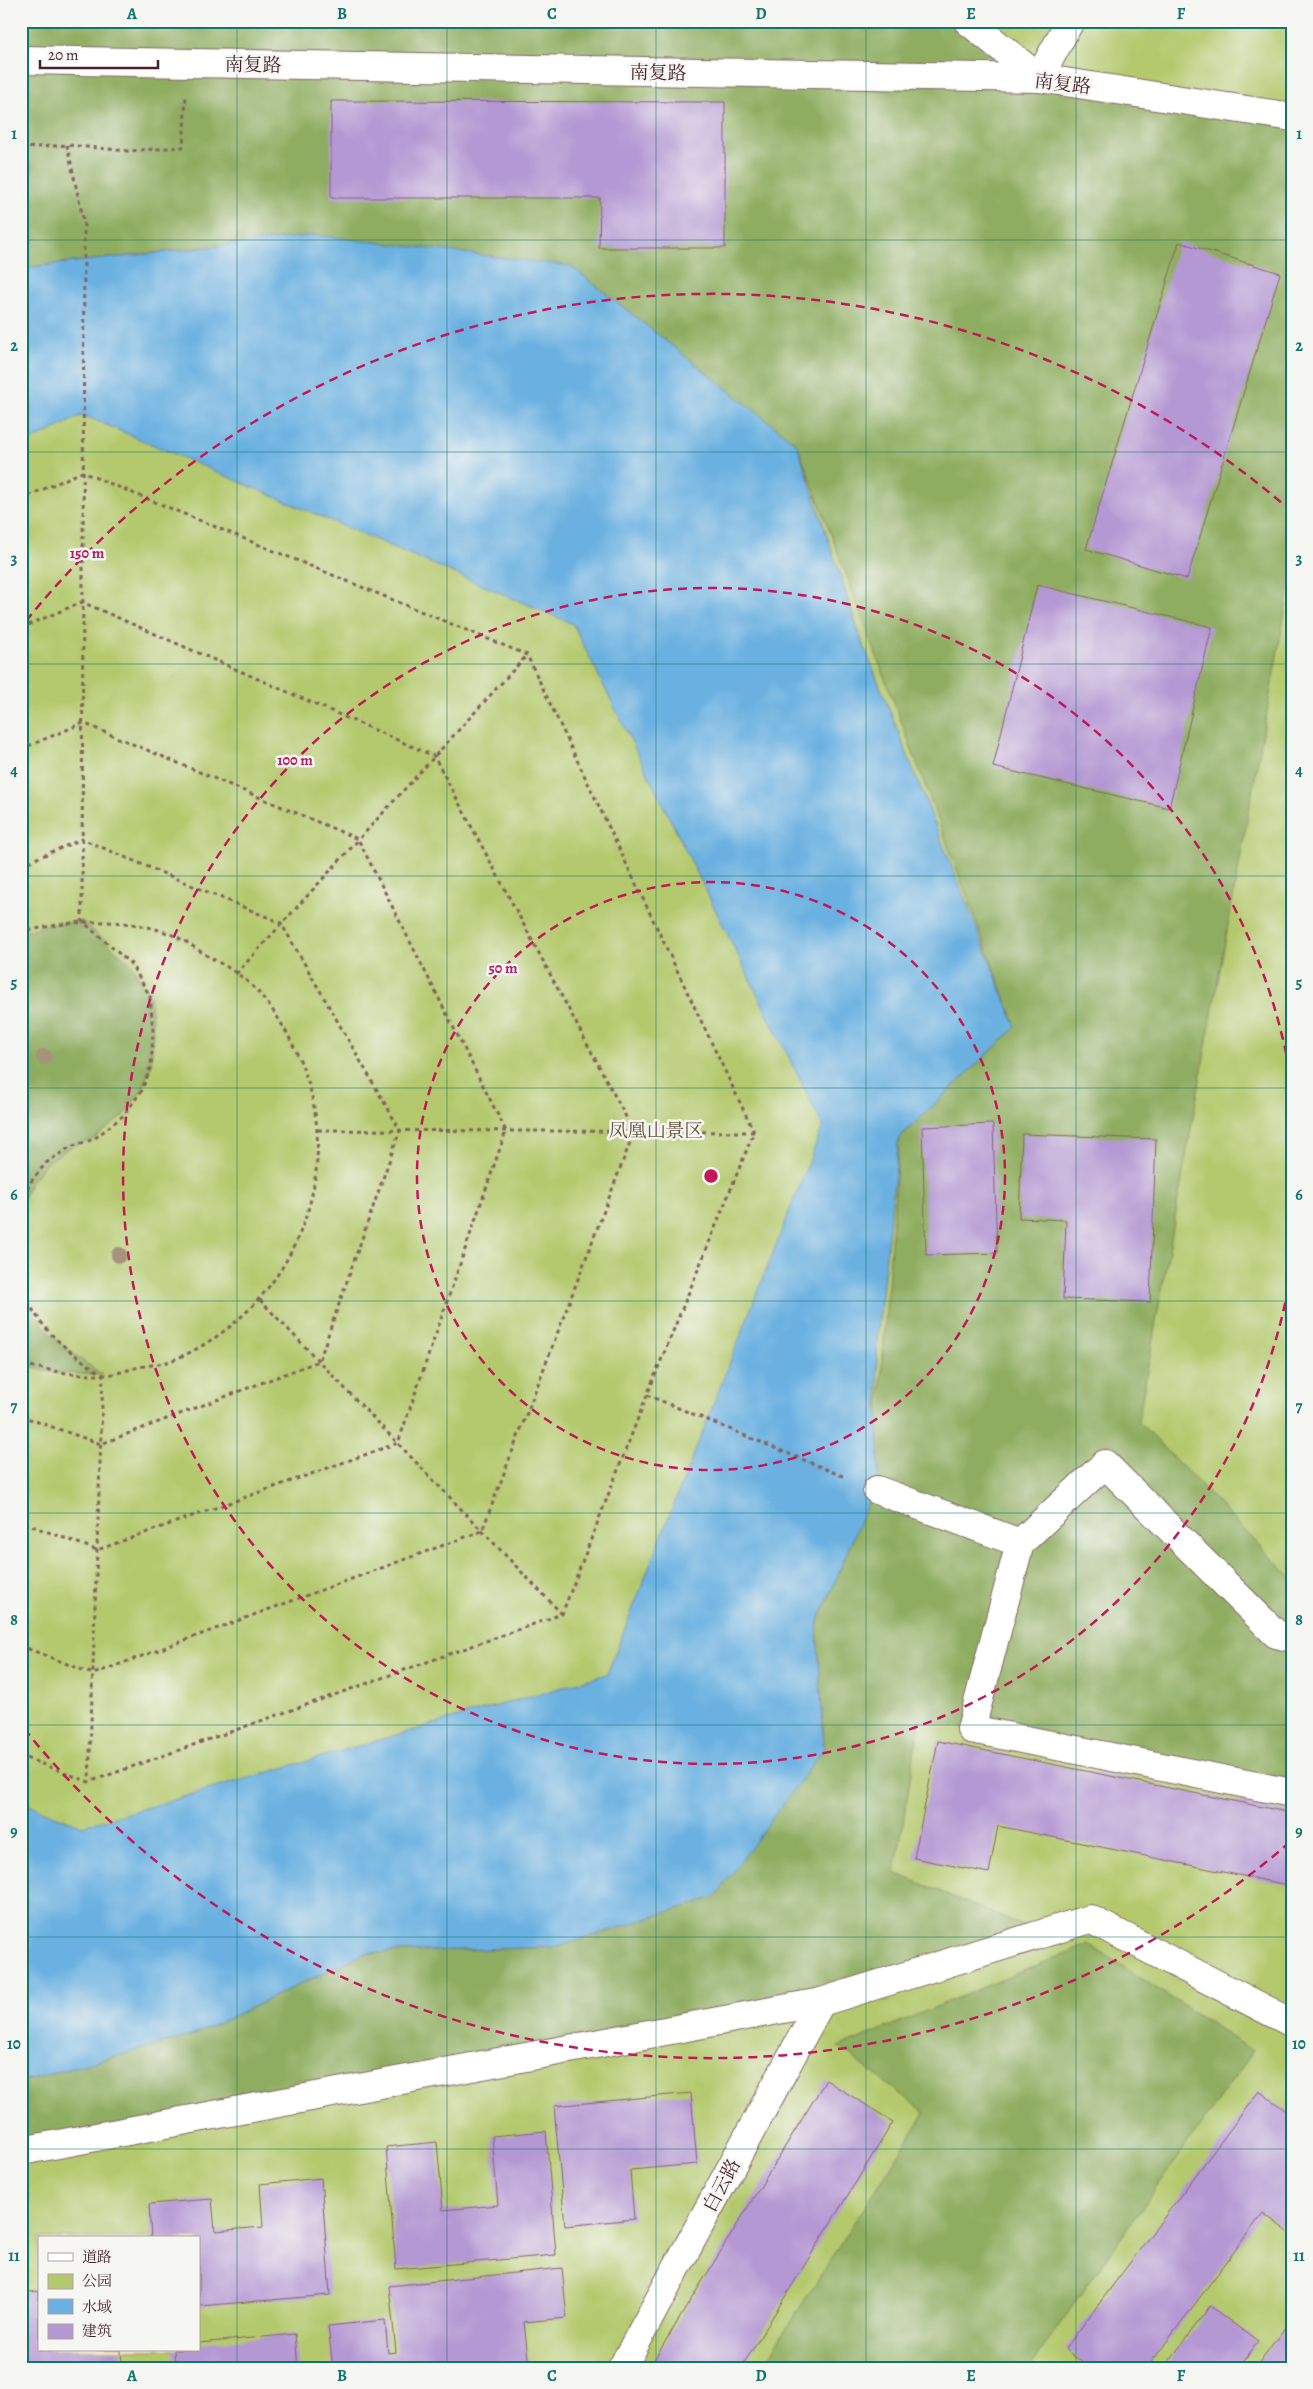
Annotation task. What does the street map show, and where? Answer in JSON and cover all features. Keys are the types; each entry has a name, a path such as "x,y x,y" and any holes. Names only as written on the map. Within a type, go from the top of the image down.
{"street":[{"path":"968,21 1039,78 1070,21"},
{"name":"南复路","path":"21,60 1039,78 1292,117"},
{"path":"1292,1638 1276,1634 1106,1464 1020,1543 971,1729 1292,1792"},
{"path":"877,1490 1020,1543"},
{"path":"21,2151 821,2002 1090,1919 1292,2023"},
{"name":"白云路","path":"622,2368 821,2002"}],"path":[{"path":"21,148 68,145 128,151 183,147 188,63"},
{"path":"21,1204 30,1183 46,1163 70,1147 94,1139 124,1115 142,1090 151,1066 153,1031 150,996 131,964 82,921 84,223 68,145"},
{"path":"21,499 82,472 527,655 754,1132 562,1614 89,1782 21,1756"},
{"path":"21,628 82,602 434,756 634,1132 482,1531 93,1674 21,1646"},
{"path":"236,974 527,655"},
{"path":"21,749 83,723 358,839 506,1131 398,1443"},
{"path":"21,865 82,840 281,923 400,1130 319,1361 101,1444 21,1416"},
{"path":"21,933 46,925 82,921 134,924 176,936 243,978 272,1010 296,1048 310,1088 318,1130 315,1187 298,1240 260,1300 220,1335 172,1360 103,1375 57,1373 21,1364"},
{"path":"318,1130 754,1132"},
{"path":"21,1287 42,1326 70,1352 103,1375"},
{"path":"260,1300 562,1614"},
{"path":"89,1782 103,1375"},
{"path":"648,1395 877,1490"},
{"path":"21,1522 97,1550 398,1443"}],"green space":[{"name":"凤凰山景区","path":"21,21 1292,21 1292,2368 21,2368"},
{"path":"21,21 968,21 1039,78 1292,117 1292,573 1138,1421 1292,1579 1292,1793 920,1719 895,1873 1042,1934 821,2002 21,2151 21,2082 194,2035 365,1953 558,1947 824,1748 817,1625 873,1488 899,1138 1016,1027 797,444 316,235 21,268"},
{"path":"82,921 131,964 150,996 153,1031 151,1066 142,1090 124,1115 94,1139 70,1147 46,1163 30,1183 21,1204 21,933 46,925"},
{"path":"21,1287 45,1328 65,1347 103,1375 57,1373 21,1364"},
{"path":"1088,1944 1253,2051 1029,2368 761,2368 925,2113 839,2047"}],"water":[{"path":"316,235 571,266 797,444 860,636 1016,1027 899,1138 877,1339 879,1475 817,1625 824,1748 715,1897 558,1947 365,1953 194,2035 21,2082 21,1802 83,1826 607,1674 823,1126 573,624 83,415 21,446 21,268"}],"building":[{"path":"331,101 725,102 725,248 599,248 600,198 331,198"},
{"path":"1179,242 1280,273 1187,579 1086,549"},
{"path":"1037,585 1212,627 1169,808 993,767"},
{"path":"993,1124 997,1253 926,1255 922,1127"},
{"path":"1022,1134 1156,1139 1150,1302 1063,1299 1066,1220 1019,1218"},
{"path":"938,1741 1292,1813 1292,1886 998,1826 989,1873 914,1858"},
{"path":"826,2080 893,2122 741,2368 649,2368"},
{"path":"1259,2091 1292,2115 1292,2235 1263,2213 1147,2368 1089,2368 1065,2349"},
{"path":"691,2093 697,2164 630,2170 634,2219 565,2226 554,2106"},
{"path":"546,2131 556,2255 396,2269 386,2147 437,2142 443,2210 498,2205 492,2136"},
{"path":"321,2178 330,2295 200,2306 200,2236 151,2236 149,2204 212,2199 215,2231 263,2227 260,2184"},
{"path":"562,2268 567,2318 524,2322 529,2368 333,2368 328,2326 385,2320 388,2353 396,2352 389,2286"},
{"path":"38,2291 38,2352 121,2352 122,2368 21,2368 21,2293"},
{"path":"1210,2306 1258,2342 1238,2368 1164,2368"},
{"path":"1292,2318 1292,2368 1255,2368"},
{"path":"295,2334 298,2368 175,2368 174,2352 200,2352 200,2343"}]}
